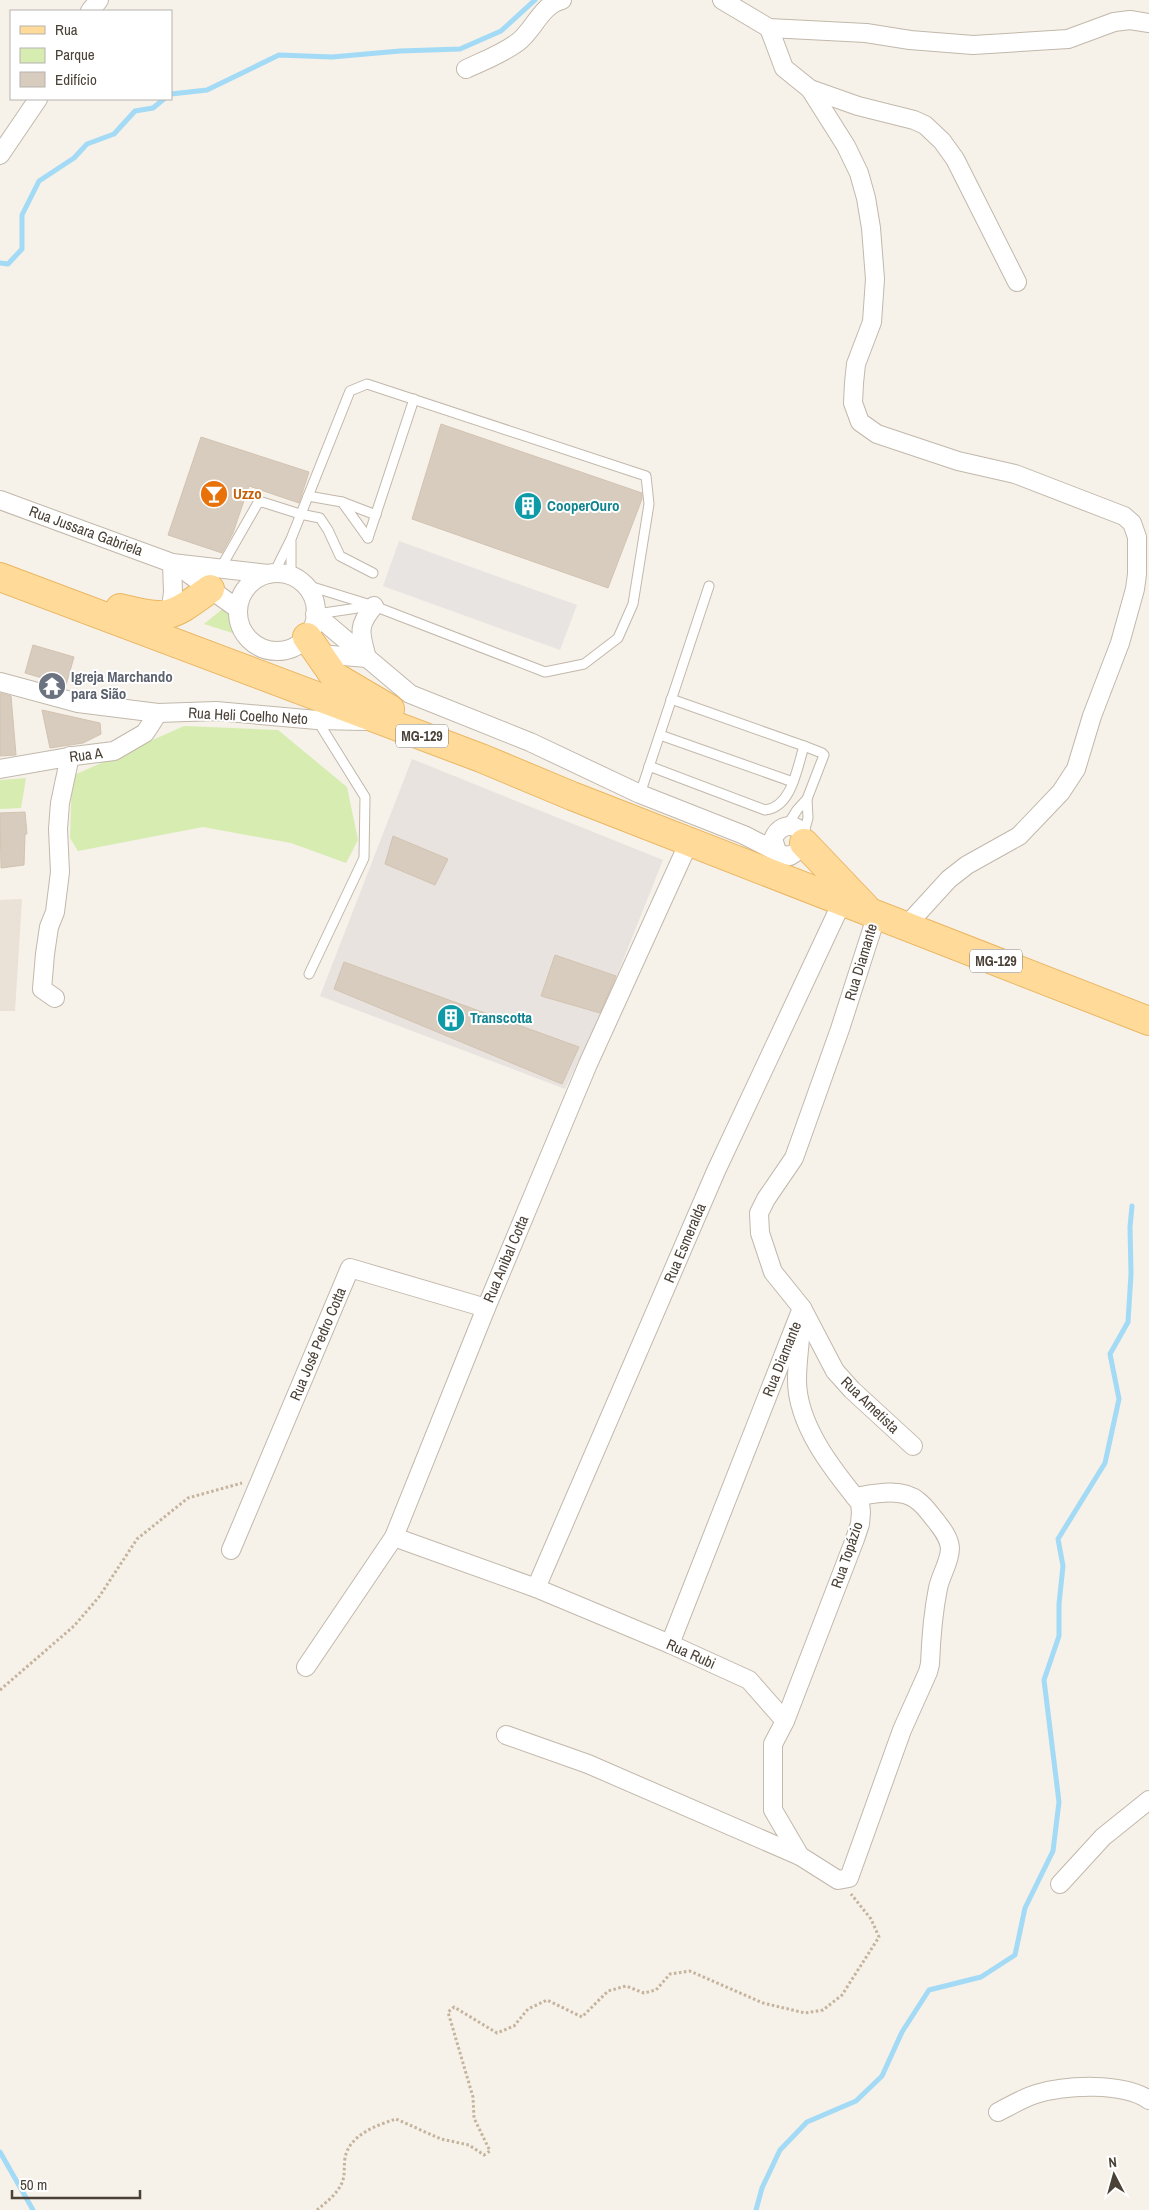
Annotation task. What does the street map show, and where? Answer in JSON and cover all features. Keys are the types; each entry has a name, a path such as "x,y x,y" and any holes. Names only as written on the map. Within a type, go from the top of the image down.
{"main road":[{"path":"12,581 146,614 170,615 177,612 215,579"},
{"name":"MG-129","path":"12,581 481,758 689,842 1149,1021"},
{"path":"314,635 334,676 352,688 481,758"},
{"path":"257,674 352,688"},
{"path":"792,834 873,913"}],"street":[{"path":"91,10 99,0"},
{"path":"466,68 493,57 519,41 545,10 562,0"},
{"path":"722,0 770,28 866,33 973,45 1068,39 1114,22 1130,20 1149,23"},
{"path":"770,28 784,68 810,89 846,146 859,173 866,198 871,228 875,279 872,322 856,364 854,382 853,403 860,422 877,434 958,461 1015,474 1124,516 1132,524 1137,536 1137,574 1132,603 1120,643 1092,716 1079,762 1070,780 1042,813 1019,836 967,865 949,879 906,926"},
{"path":"810,89 858,106 914,120 925,125 934,133 954,159 1017,282"},
{"path":"0,155 37,100"},
{"name":"Rua Jussara Gabriela","path":"0,500 215,579 285,577"},
{"path":"170,615 173,592 172,563"},
{"path":"285,577 314,602 314,635 298,645 285,650 259,647 248,638 241,627 238,609 239,601 245,589 255,580 285,577"},
{"name":"Rua Jussara Gabriela","path":"215,579 238,609"},
{"path":"367,658 360,628 364,618 374,606"},
{"path":"314,635 367,658"},
{"path":"314,635 367,658 410,694 530,742 640,794 744,835 783,855 790,856 796,854 792,834"},
{"name":"Rua Heli Coelho Neto","path":"0,682 78,703 158,713 216,711 317,720 380,720"},
{"name":"Rua A","path":"0,769 70,756 114,751 145,733 158,713"},
{"path":"55,998 42,988 43,970 60,872 58,829 60,804 70,756"},
{"path":"744,835 792,834"},
{"path":"777,851 773,839 792,834"},
{"name":"Rua Anibal Cotta","path":"306,1667 394,1537 486,1308 588,1064 689,842"},
{"name":"Rua Esmeralda","path":"536,1588 716,1171 842,902"},
{"name":"Rua Diamante","path":"670,1644 802,1308 773,1272 760,1233 760,1213 766,1199 794,1158 840,1029 873,913"},
{"name":"Rua José Pedro Cotta","path":"230,1550 350,1268 486,1308"},
{"name":"Rua Ametista","path":"802,1308 835,1371 852,1390 912,1446"},
{"name":"Rua Topázio","path":"785,1720 855,1539 861,1512 860,1503 813,1436 800,1402 797,1382 802,1308"},
{"path":"506,1735 588,1764 800,1856 844,1879 902,1730 928,1672 933,1612 940,1578 948,1562 950,1550 947,1537 942,1528 918,1500 907,1495 898,1494 855,1497"},
{"name":"Rua Rubi","path":"394,1537 536,1588 670,1644 749,1680 785,1720"},
{"path":"785,1720 773,1744 773,1810 800,1856"},
{"path":"1060,1884 1103,1837 1145,1807"},
{"path":"998,2112 1035,2094 1053,2090 1116,2089 1140,2094 1149,2100"}],"lane":[{"path":"367,384 646,476 649,504 633,604 618,638 584,664 545,672 374,606 285,577 291,539 350,390 367,384"},
{"path":"342,502 368,538 414,399"},
{"path":"308,496 342,502 376,515"},
{"path":"215,579 259,500 300,514 320,518 340,556 373,573"},
{"path":"285,577 291,539"},
{"path":"640,794 708,586"},
{"path":"314,635 374,606"},
{"path":"672,699 804,746 824,755 807,799 797,810 792,834"},
{"path":"309,974 364,858 366,797 317,720"},
{"path":"660,734 793,782"},
{"path":"649,766 765,810 771,810 791,790 804,746"},
{"path":"792,834 808,818 807,799"}],"path":[{"path":"0,1690 74,1626 99,1597 137,1539 144,1533 188,1498 262,1478"},
{"path":"317,2210 338,2191 346,2172 345,2158 352,2144 375,2126 396,2119 441,2140 469,2145 484,2155 490,2151 474,2118 473,2097 448,2012 454,2007 497,2033 514,2026 528,2009 547,2000 582,2017 608,1991 626,1986 644,1993 656,1990 670,1974 690,1971 763,2003 805,2013 823,2010 842,1995 878,1937 871,1919 844,1879"}],"shaded area":[{"path":"399,541 577,605 560,650 383,586"},
{"name":"Transcotta","path":"412,759 663,860 602,1013 565,1089 320,996"},
{"path":"22,899 15,1011 0,1011 0,900"}],"green space":[{"path":"231,602 239,635 204,624"},
{"path":"184,726 278,730 347,787 358,840 346,863 291,843 203,827 78,851 70,838 72,776"},
{"path":"26,778 21,808 0,809 0,780"}],"building":[{"name":"CooperOuro","path":"441,424 642,493 642,499 608,588 412,519"},
{"name":"Uzzo","path":"201,437 309,472 299,503 249,486 233,533 222,553 168,535"},
{"path":"33,645 74,657 66,685 25,673"},
{"path":"0,693 11,696 16,755 0,756"},
{"path":"42,710 100,723 101,734 83,743 50,748"},
{"path":"25,812 27,834 25,834 24,865 1,868 0,813"},
{"path":"393,836 448,859 435,885 385,864"},
{"name":"Transcotta","path":"555,955 616,976 600,1013 541,996"},
{"name":"Transcotta","path":"344,962 579,1047 562,1084 334,989"}],"waterway":[{"path":"172,94 207,90 279,55 332,57 400,51 460,49 501,31 535,0"},
{"path":"0,263 8,264 22,249 22,215 39,181 74,158 87,144 114,134 135,111 153,108 163,100"},
{"path":"756,2210 762,2188 780,2150 807,2122 856,2101 882,2076 902,2032 929,1990 981,1977 1015,1955 1025,1908 1053,1851 1059,1802 1044,1680 1059,1636 1059,1604 1063,1566 1058,1539 1105,1463 1119,1399 1110,1354 1128,1322 1132,1206"},
{"path":"0,2152 33,2210"}],"place":[{"name":"Uzzo","path":"214,494"},
{"name":"CooperOuro","path":"528,506"},
{"name":"Igreja Marchando para Sião","path":"52,686"},
{"name":"Transcotta","path":"451,1018"}]}
